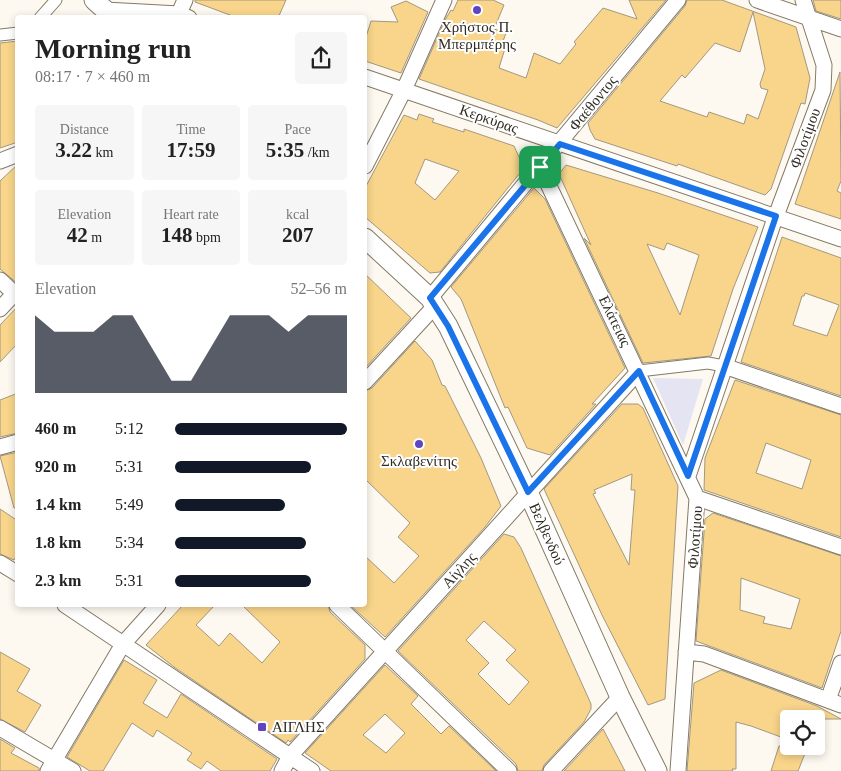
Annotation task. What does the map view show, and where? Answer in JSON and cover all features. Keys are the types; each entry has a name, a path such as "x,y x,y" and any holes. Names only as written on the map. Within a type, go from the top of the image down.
{"street":[{"path":"43,15 56,0"},
{"path":"367,162 404,90 444,0"},
{"name":"Φαέθοντος","path":"367,380 678,0"},
{"path":"757,0 841,29"},
{"name":"Φιλοτίμου","path":"678,771 697,498 688,476 776,216 823,90 824,65 804,0"},
{"path":"102,11 183,12"},
{"path":"0,35 15,33"},
{"name":"Κερκύρας","path":"367,78 841,239"},
{"path":"0,161 15,155"},
{"name":"Ελάτειας","path":"540,167 688,476"},
{"name":"Βελβενδού","path":"367,240 432,302 448,326 528,492 620,697 657,771"},
{"path":"0,280 15,293"},
{"path":"0,309 15,295"},
{"path":"639,371 708,362 841,406"},
{"name":"Αίγλης","path":"282,771 290,756 639,371"},
{"path":"0,447 15,443"},
{"path":"697,498 841,547"},
{"path":"0,563 15,572"},
{"path":"67,607 312,771"},
{"path":"51,765 124,644 156,607"},
{"path":"339,607 509,771"},
{"path":"686,652 704,654 834,703 841,663"},
{"path":"551,771 620,697"},
{"path":"0,728 51,765 73,771"}],"shaded area":[{"path":"653,378 703,379 683,445"}],"building":[{"path":"195,0 286,0 279,15 230,15 195,2"},
{"path":"458,0 493,0 504,5 494,29 506,33 502,44 506,45 499,68 526,78 534,53 560,64 576,44 574,42 603,8 637,19 629,0 666,0 557,128 419,79 445,20 451,10 453,11"},
{"path":"687,0 722,0 796,27 810,78 805,104 801,103 771,189 765,195 678,164 677,166 595,139 590,130 588,123 685,6","holes":["753,12 765,69 760,84 761,88 768,90 758,119 747,114 744,124 709,112 707,117 660,101 682,75 685,78 715,43 740,52"]},
{"path":"813,0 841,0 841,19 816,11"},
{"path":"406,1 428,12 401,73 367,62 367,34 371,21 398,22 391,7"},
{"path":"15,41 15,143 0,148 0,43"},
{"path":"840,72 841,181 837,191 841,193 841,219 795,204"},
{"path":"419,114 434,119 432,122 464,132 464,129 514,146 524,168 440,272 430,273 367,219 367,184 404,115 417,120","holes":["425,159 459,171 435,200 415,183"]},
{"path":"566,165 658,193 758,227 733,289 711,356 643,363 584,238 591,245 559,174","holes":["667,243 699,255 680,315 647,244 664,250"]},
{"path":"15,167 15,282 0,269 0,181"},
{"path":"534,188 545,199 625,368 592,404 596,404 550,455 527,448 508,407 505,408 461,299 451,287"},
{"path":"782,237 841,258 841,396 741,362","holes":["805,293 839,305 827,336 793,325 802,296"]},
{"path":"367,276 411,318 367,366"},
{"path":"15,309 15,346 0,362 0,325"},
{"path":"415,341 432,360 442,385 445,386 481,458 501,506 485,527 385,637 352,607 367,607 367,558 394,583 419,556 398,537 410,523 367,481 367,390 372,388"},
{"path":"735,380 841,415 841,537 704,490 705,458","holes":["766,443 811,460 802,489 756,473"]},
{"path":"15,394 15,434 0,437 0,400"},
{"path":"622,404 638,404 643,408 678,486 665,699 648,705 602,615 544,489","holes":["632,474 631,490 635,490 629,565 593,494 596,493 594,490"]},
{"path":"15,453 15,508 14,508 0,456"},
{"path":"0,509 15,519 15,558 14,560 0,554"},
{"path":"713,513 841,556 841,631 822,688 696,641 705,519","holes":["741,578 800,599 791,629 763,623 765,617 740,610"]},
{"path":"504,534 514,537 521,548 591,704 591,709 584,722 544,765 542,771 518,771 516,764 398,651","holes":["484,621 516,650 506,660 529,682 509,705 478,674 489,663 466,640"]},
{"path":"181,607 213,607 196,625 219,646 230,633 262,663 280,642 244,607 329,607 330,612 365,645 365,659 290,742 288,740 286,743 174,667 146,645"},
{"path":"0,652 30,669 17,691 41,705 25,732 0,719"},
{"path":"124,660 157,680 143,703 167,718 181,694 277,759 270,771 221,771 207,761 201,769 187,760 192,753 157,730 153,737 132,723 103,771 90,771 67,757"},
{"path":"385,665 418,696 411,704 441,734 449,726 496,771 331,771 305,753","holes":["385,714 405,733 386,753 363,735"]},
{"path":"721,670 824,710 780,710 780,737 736,722 736,769 732,769 733,771 687,771 694,683"},
{"path":"825,710 841,719 825,719"},
{"path":"603,729 625,771 564,771"},
{"path":"0,739 15,748 11,753 39,768 39,771 0,771"},
{"path":"779,746 780,755 804,755 798,771 771,771"}],"place":[{"name":"Χρήστος Π. Μπερμπέρης","path":"477,10"},
{"name":"Σκλαβενίτης","path":"419,444"},
{"name":"ΑΙΓΛΗΣ","path":"262,727"}],"route":[{"path":"560,144 776,216 713,397 688,476 639,371 528,492 448,326 430,298 540,167 560,144"}]}
